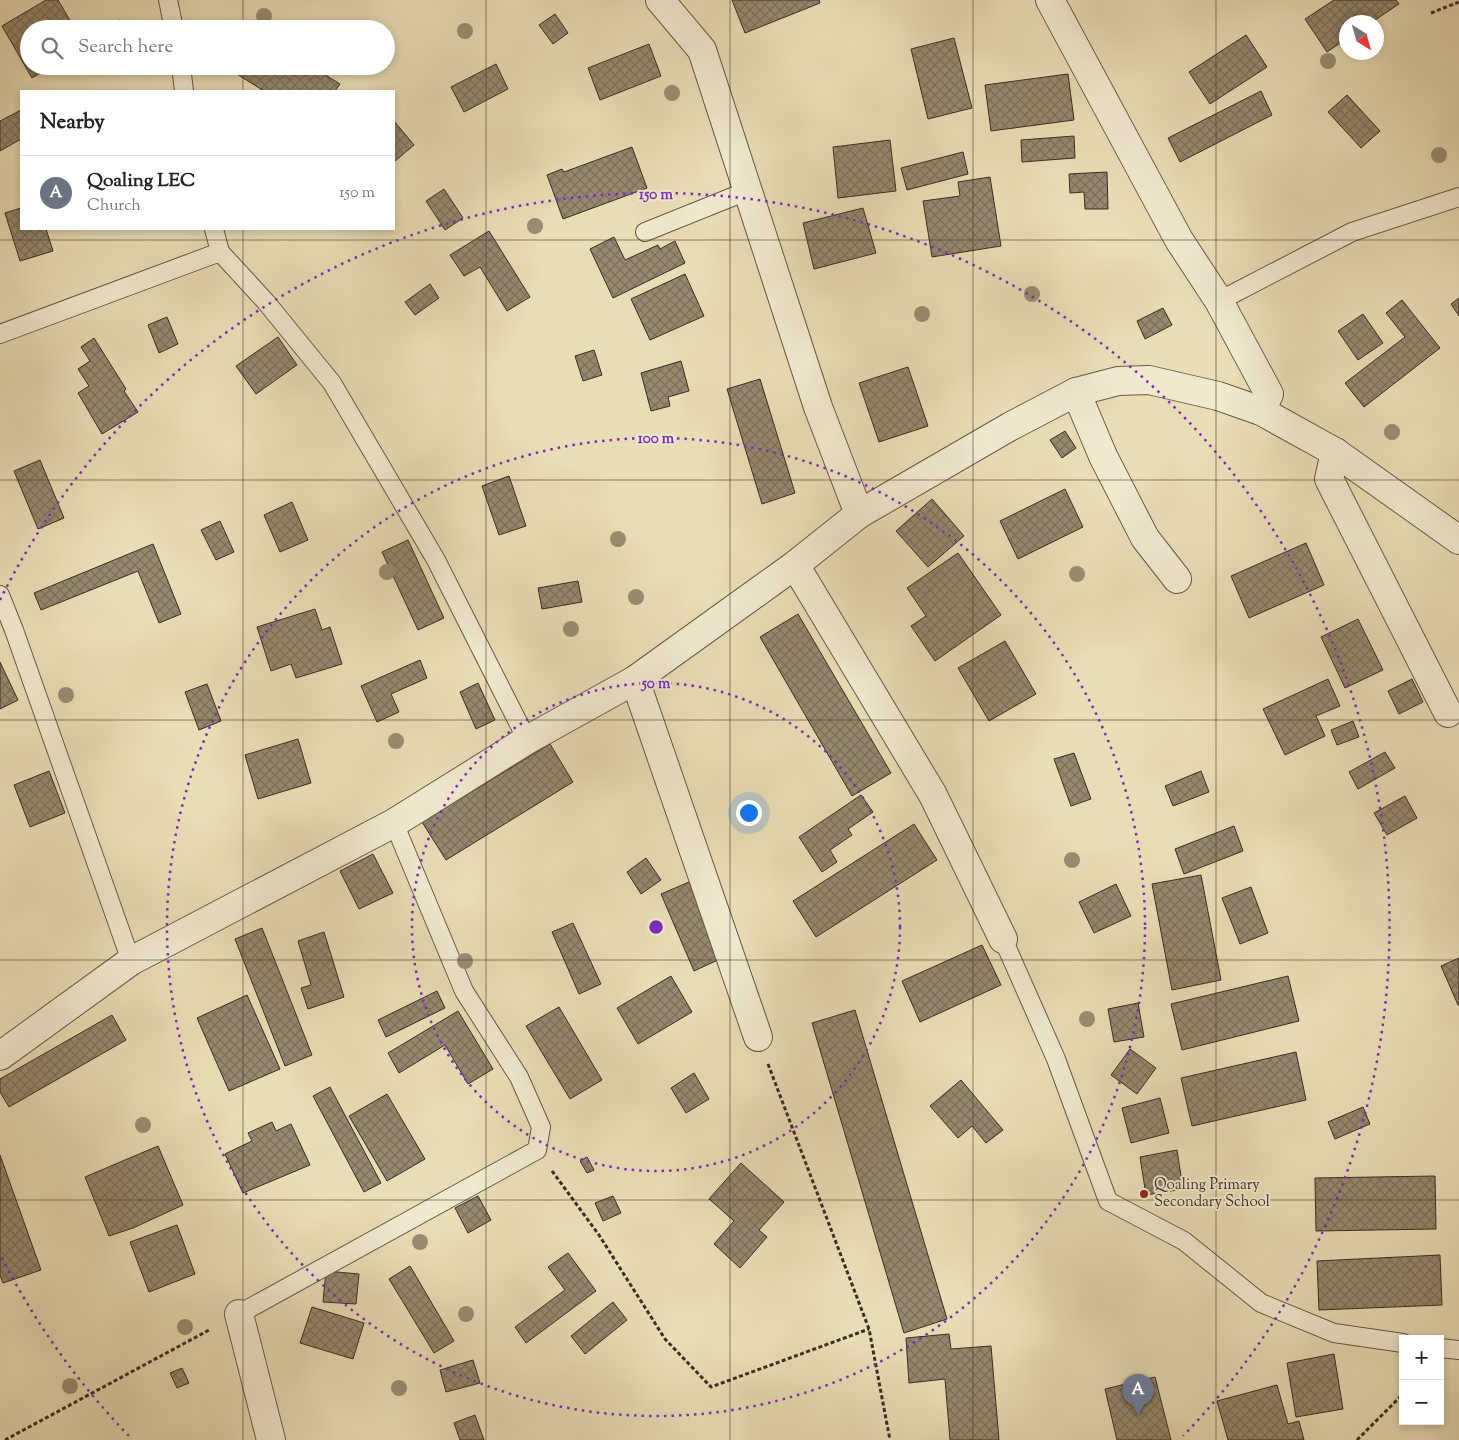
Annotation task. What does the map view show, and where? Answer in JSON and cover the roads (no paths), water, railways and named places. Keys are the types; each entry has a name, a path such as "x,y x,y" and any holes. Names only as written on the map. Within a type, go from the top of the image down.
{"street":[{"path":"660,0 702,50 818,407 859,514"},
{"path":"1050,0 1110,108 1179,240 1219,301 1269,394 1261,411"},
{"path":"0,1056 131,961 394,823 527,740 635,680 795,565 859,514 1011,426 1076,392 1118,381 1149,380 1218,396 1261,411 1334,452 1459,540"},
{"path":"1076,392 1103,456 1145,538 1177,579"},
{"path":"1334,452 1329,478 1448,713"},
{"path":"795,565 933,795 1002,939"},
{"path":"635,680 758,1037"},
{"path":"239,1314 271,1440"}],"lane":[{"path":"168,0 172,20"},
{"path":"182,75 184,90"},
{"path":"645,232 747,191"},
{"path":"1219,301 1352,232 1459,197"},
{"path":"214,230 220,252 266,302 332,383 436,560 527,740"},
{"path":"0,334 220,252"},
{"path":"0,595 131,961"},
{"path":"239,1314 537,1150 541,1127 519,1077 464,991 394,823"},
{"path":"1002,939 1056,1060 1108,1200 1184,1241 1261,1302 1334,1333 1399,1342"},
{"path":"1444,1348 1459,1350"}],"place":[{"name":"Qoaling Primary Secondary School","path":"1144,1194"},
{"name":"Qoaling LEC","path":"1138,1415"}]}
